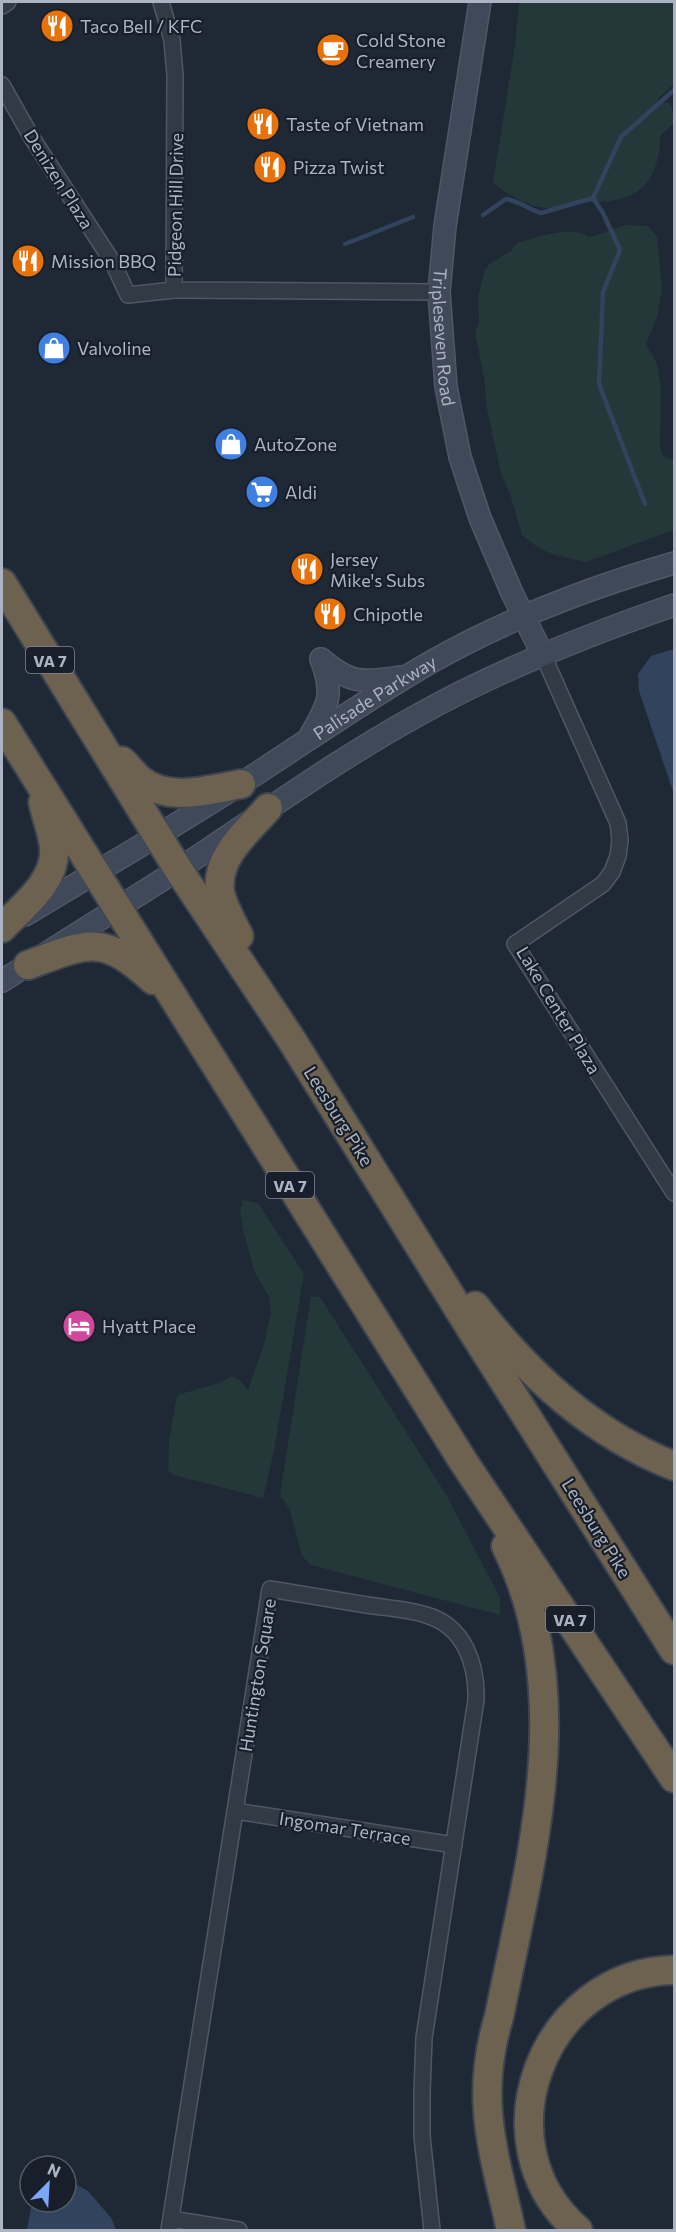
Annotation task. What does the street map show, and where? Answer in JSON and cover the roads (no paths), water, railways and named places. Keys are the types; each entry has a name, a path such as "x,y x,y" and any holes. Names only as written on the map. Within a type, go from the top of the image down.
{"highway":[{"name":"Leesburg Pike","path":"2,584 98,736 178,869 291,1039 675,1650"},
{"name":"VA 7","path":"2,723 463,1461 675,1778"},
{"path":"98,736 141,780 156,787 182,794 241,784"},
{"path":"2,928 32,898 52,867 54,849 38,780"},
{"path":"268,808 232,848 223,867 220,891 228,913 291,1039"},
{"path":"28,965 77,947 102,946 116,951 136,964 173,998"},
{"path":"386,1193 503,1341 534,1375 593,1423 626,1443 675,1466"},
{"path":"463,1461 513,1561 529,1609 542,1679 544,1731 540,1808 499,2017 490,2051 486,2085 490,2137 511,2230"},
{"path":"578,2230 552,2200 537,2169 532,2152 528,2118 538,2067 559,2029 590,1999 620,1982 653,1972 675,1970"}],"main road":[{"name":"Tripleseven Road","path":"480,2 445,226 439,292 446,387 460,457 480,518 543,655"},
{"name":"Palisade Parkway","path":"2,928 158,836 408,676 496,629 575,595 675,563"},
{"name":"Palisade Parkway","path":"2,981 178,869 268,808 420,714 510,669 612,626 675,605"},
{"path":"310,737 323,715 328,698 328,679 321,659 338,673 360,681 408,676"}],"street":[{"path":"2,6 8,2"},
{"name":"Pidgeon Hill Drive","path":"161,2 172,40 176,75 174,290 439,292"},
{"name":"Denizen Plaza","path":"2,85 38,148 112,261 128,295 174,290"},
{"name":"Lake Center Plaza","path":"543,655 612,808 620,840 618,856 612,872 603,884 514,944 675,1193"},
{"name":"Huntington Square","path":"170,2225 270,1589 428,1615 454,1631 472,1659 477,1678 476,1700 424,2038 422,2136 432,2230"},
{"name":"Ingomar Terrace","path":"236,1811 454,1845"},
{"path":"170,2225 239,2230"}],"water":[{"path":"674,649 674,794 639,691 638,674 651,656"},
{"path":"78,2186 88,2191 112,2219 116,2230 27,2230 30,2214 78,2214"}],"waterway":[{"path":"483,215 506,199 541,213 593,198 621,137 674,90"},
{"path":"593,198 603,213 620,250 603,292 599,384 645,504"},
{"path":"345,244 413,217"}],"place":[{"name":"Taco Bell / KFC","path":"57,26"},
{"name":"Cold Stone Creamery","path":"333,50"},
{"name":"Taste of Vietnam","path":"263,124"},
{"name":"Pizza Twist","path":"270,167"},
{"name":"Mission BBQ","path":"28,261"},
{"name":"Valvoline","path":"54,348"},
{"name":"AutoZone","path":"231,444"},
{"name":"Aldi","path":"262,492"},
{"name":"Jersey Mike's Subs","path":"307,569"},
{"name":"Chipotle","path":"330,614"},
{"name":"Hyatt Place","path":"79,1326"}]}
